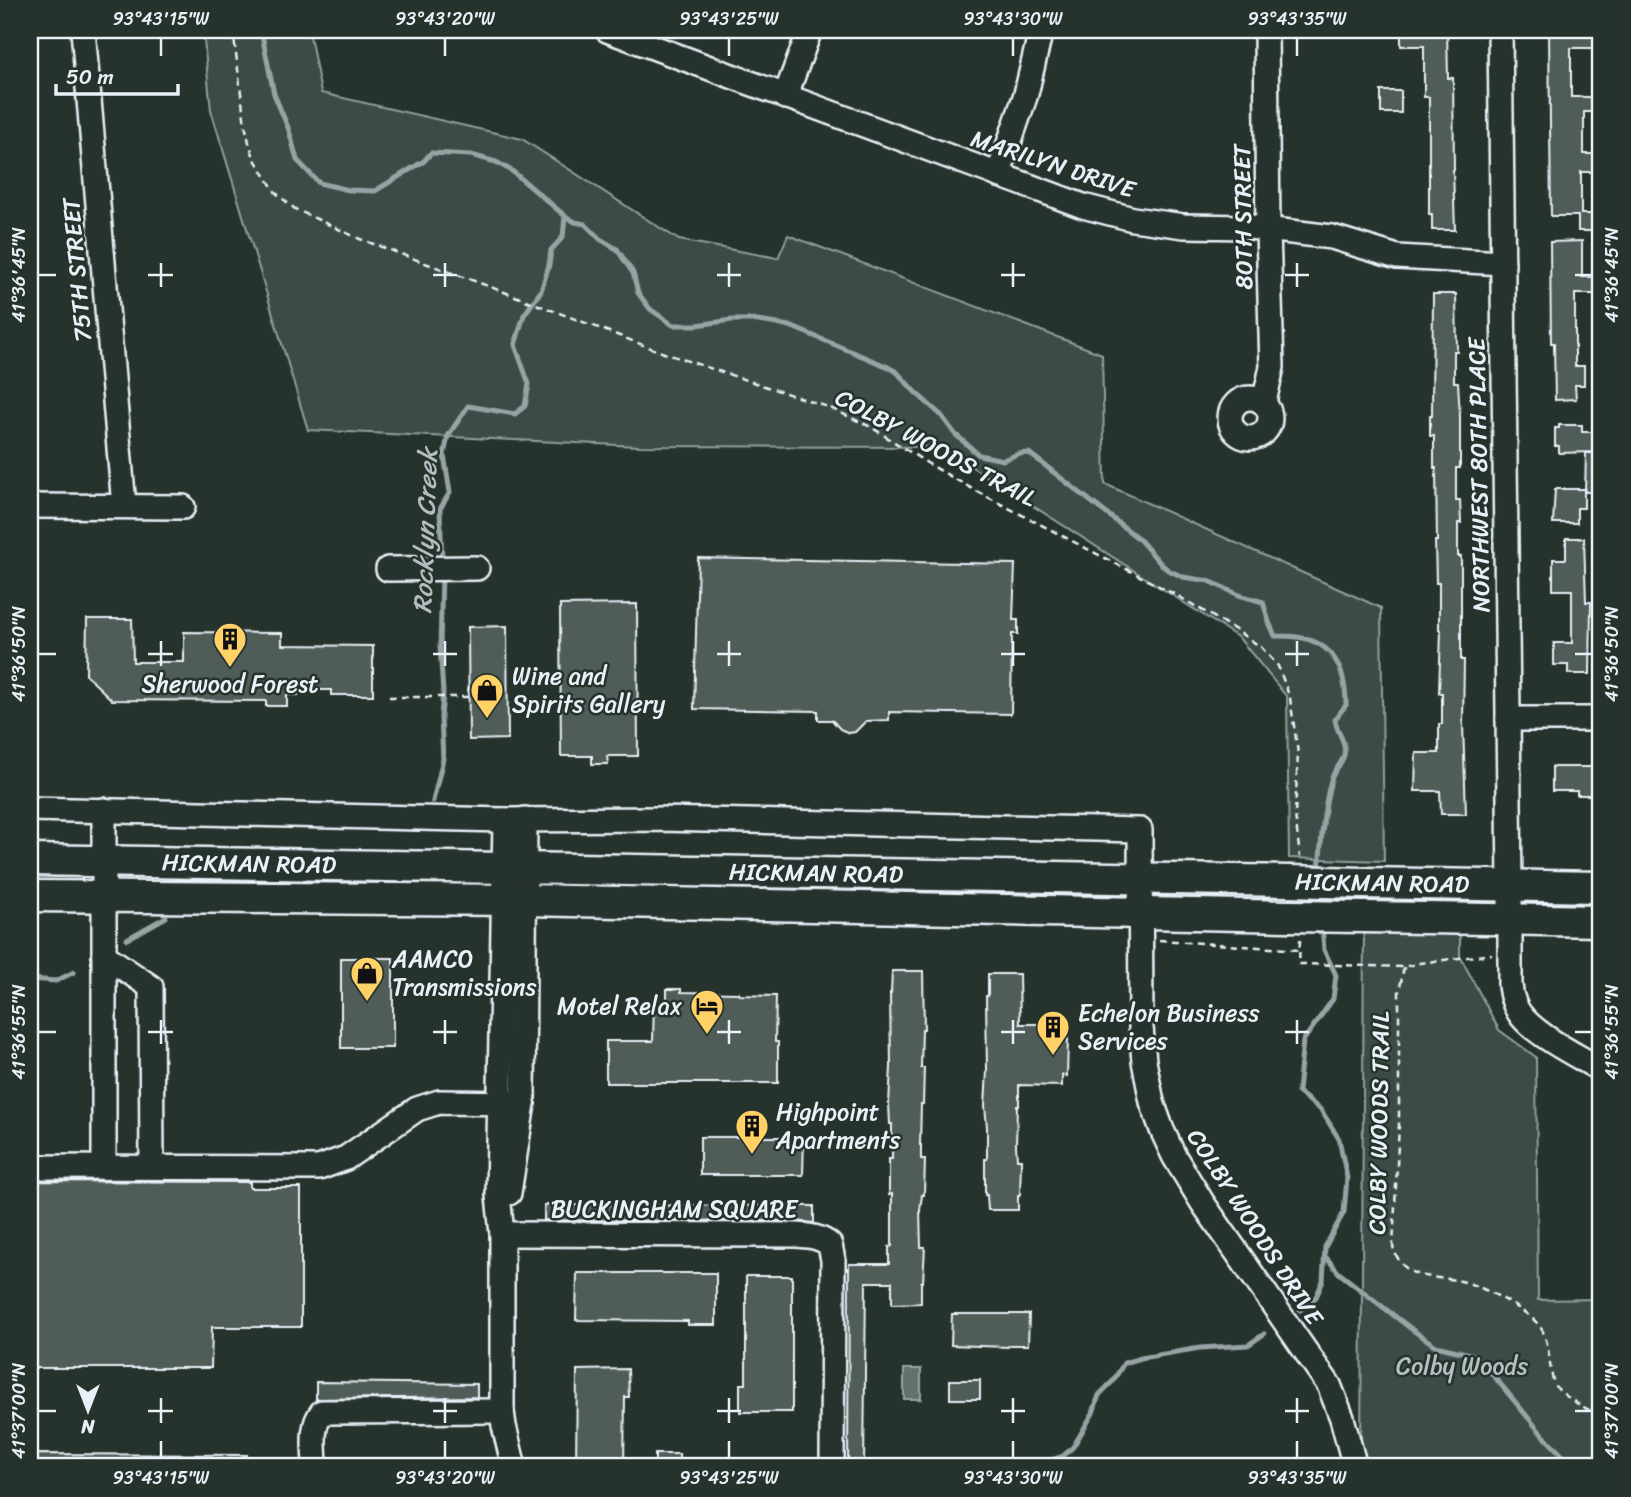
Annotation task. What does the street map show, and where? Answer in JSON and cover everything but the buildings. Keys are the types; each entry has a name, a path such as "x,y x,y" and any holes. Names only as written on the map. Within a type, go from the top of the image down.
{"main road":[{"name":"HICKMAN ROAD","path":"30,860 1139,879 1295,870 1363,883 1601,887"},
{"name":"HICKMAN ROAD","path":"30,896 514,900 1147,925 1294,924 1364,917 1601,921"}],"street":[{"name":"75TH STREET","path":"83,30 124,506"},
{"name":"MARILYN DRIVE","path":"607,30 1083,206 1133,219 1184,226 1250,227 1332,237 1397,257 1503,263"},
{"path":"785,97 810,30"},
{"path":"998,175 1026,94 1041,30"},
{"name":"80TH STREET","path":"1264,402 1272,367 1266,30"},
{"name":"NORTHWEST 80TH PLACE","path":"1500,30 1511,997 1523,1019 1537,1031 1601,1070"},
{"path":"30,506 183,506"},
{"path":"388,569 468,568"},
{"path":"1508,719 1601,719"},
{"path":"30,809 515,819 512,1103 520,1133 502,1234 502,1411 514,1467"},
{"path":"104,810 104,1167"},
{"name":"COLBY WOODS DRIVE","path":"515,819 673,819 1140,830 1139,879 1147,925 1141,1027 1152,1102 1174,1156 1202,1202 1329,1385 1342,1418 1355,1467"},
{"path":"104,955 151,987 152,1167"},
{"path":"30,1167 319,1168 346,1158 417,1109 439,1102 512,1103"},
{"name":"BUCKINGHAM SQUARE","path":"502,1234 796,1235 824,1240 830,1245 832,1260 832,1467"},
{"path":"315,1467 314,1438 317,1418 322,1412 502,1411"}],"path":[{"name":"COLBY WOODS TRAIL","path":"233,30 245,125 254,158 276,193 295,209 350,234 716,372 828,407 871,427 976,491 1178,596 1261,647 1278,666 1290,698 1298,753 1294,814 1295,870"},
{"path":"389,697 467,697 469,686"},
{"path":"1294,924 1299,964 1404,967 1510,951"},
{"path":"1147,925 1159,940 1299,950"},
{"name":"COLBY WOODS TRAIL","path":"1404,967 1399,992 1399,1124 1393,1247 1396,1257 1413,1272 1464,1282 1527,1314 1544,1334 1555,1386 1578,1404 1601,1416"}],"green space":[{"path":"203,30 309,30 321,93 522,139 679,240 778,258 788,235 1102,354 1105,484 1381,608 1384,861 1289,858 1287,697 1239,638 941,447 638,446 308,430 211,110"},
{"name":"Colby Woods","path":"1364,917 1460,918 1460,956 1499,1030 1536,1057 1538,1300 1601,1299 1601,1467 1361,1467"}],"shaded area":[{"path":"904,1369 921,1369 921,1399 904,1399"}],"waterway":[{"path":"261,30 274,94 289,130 297,160 319,183 349,190 375,191 424,161 431,153 471,155 496,162 512,171 565,216 585,224 600,239 617,249 633,273 638,293 650,309 673,325 752,320 790,326 886,366 897,372 941,415 955,434 979,455 1003,460 1029,453 1139,539 1168,570 1183,577 1209,581 1239,595 1263,602 1275,636 1297,637 1321,645 1336,660 1341,670 1346,705 1335,719 1344,745 1344,755 1328,791 1319,873"},
{"name":"Rocklyn Creek","path":"442,561 440,509 450,492 444,455 448,436 468,406 515,414 525,406 529,384 515,345 524,315 541,291 551,250 563,237 565,216"},
{"name":"Rocklyn Creek","path":"433,801 443,759 440,646 442,575"},
{"name":"Rocklyn Creek","path":"127,939 166,917"},
{"path":"1300,1310 1316,1297 1323,1281 1325,1247 1344,1212 1347,1178 1339,1139 1321,1110 1298,1092 1303,1041 1333,999 1336,975 1324,950 1322,925"},
{"name":"Rocklyn Creek","path":"30,979 56,981 74,972"},
{"path":"1325,1256 1339,1273 1436,1346 1474,1355 1564,1457 1585,1467"},
{"path":"1030,1467 1063,1456 1073,1447 1093,1413 1099,1395 1113,1381 1124,1363 1200,1348 1248,1345 1264,1334"}],"place":[{"name":"Sherwood Forest","path":"230,669"},
{"name":"Wine and Spirits Gallery","path":"487,720"},
{"name":"AAMCO Transmissions","path":"367,1003"},
{"name":"Motel Relax","path":"707,1036"},
{"name":"Echelon Business Services","path":"1053,1057"},
{"name":"Highpoint Apartments","path":"752,1156"}]}
